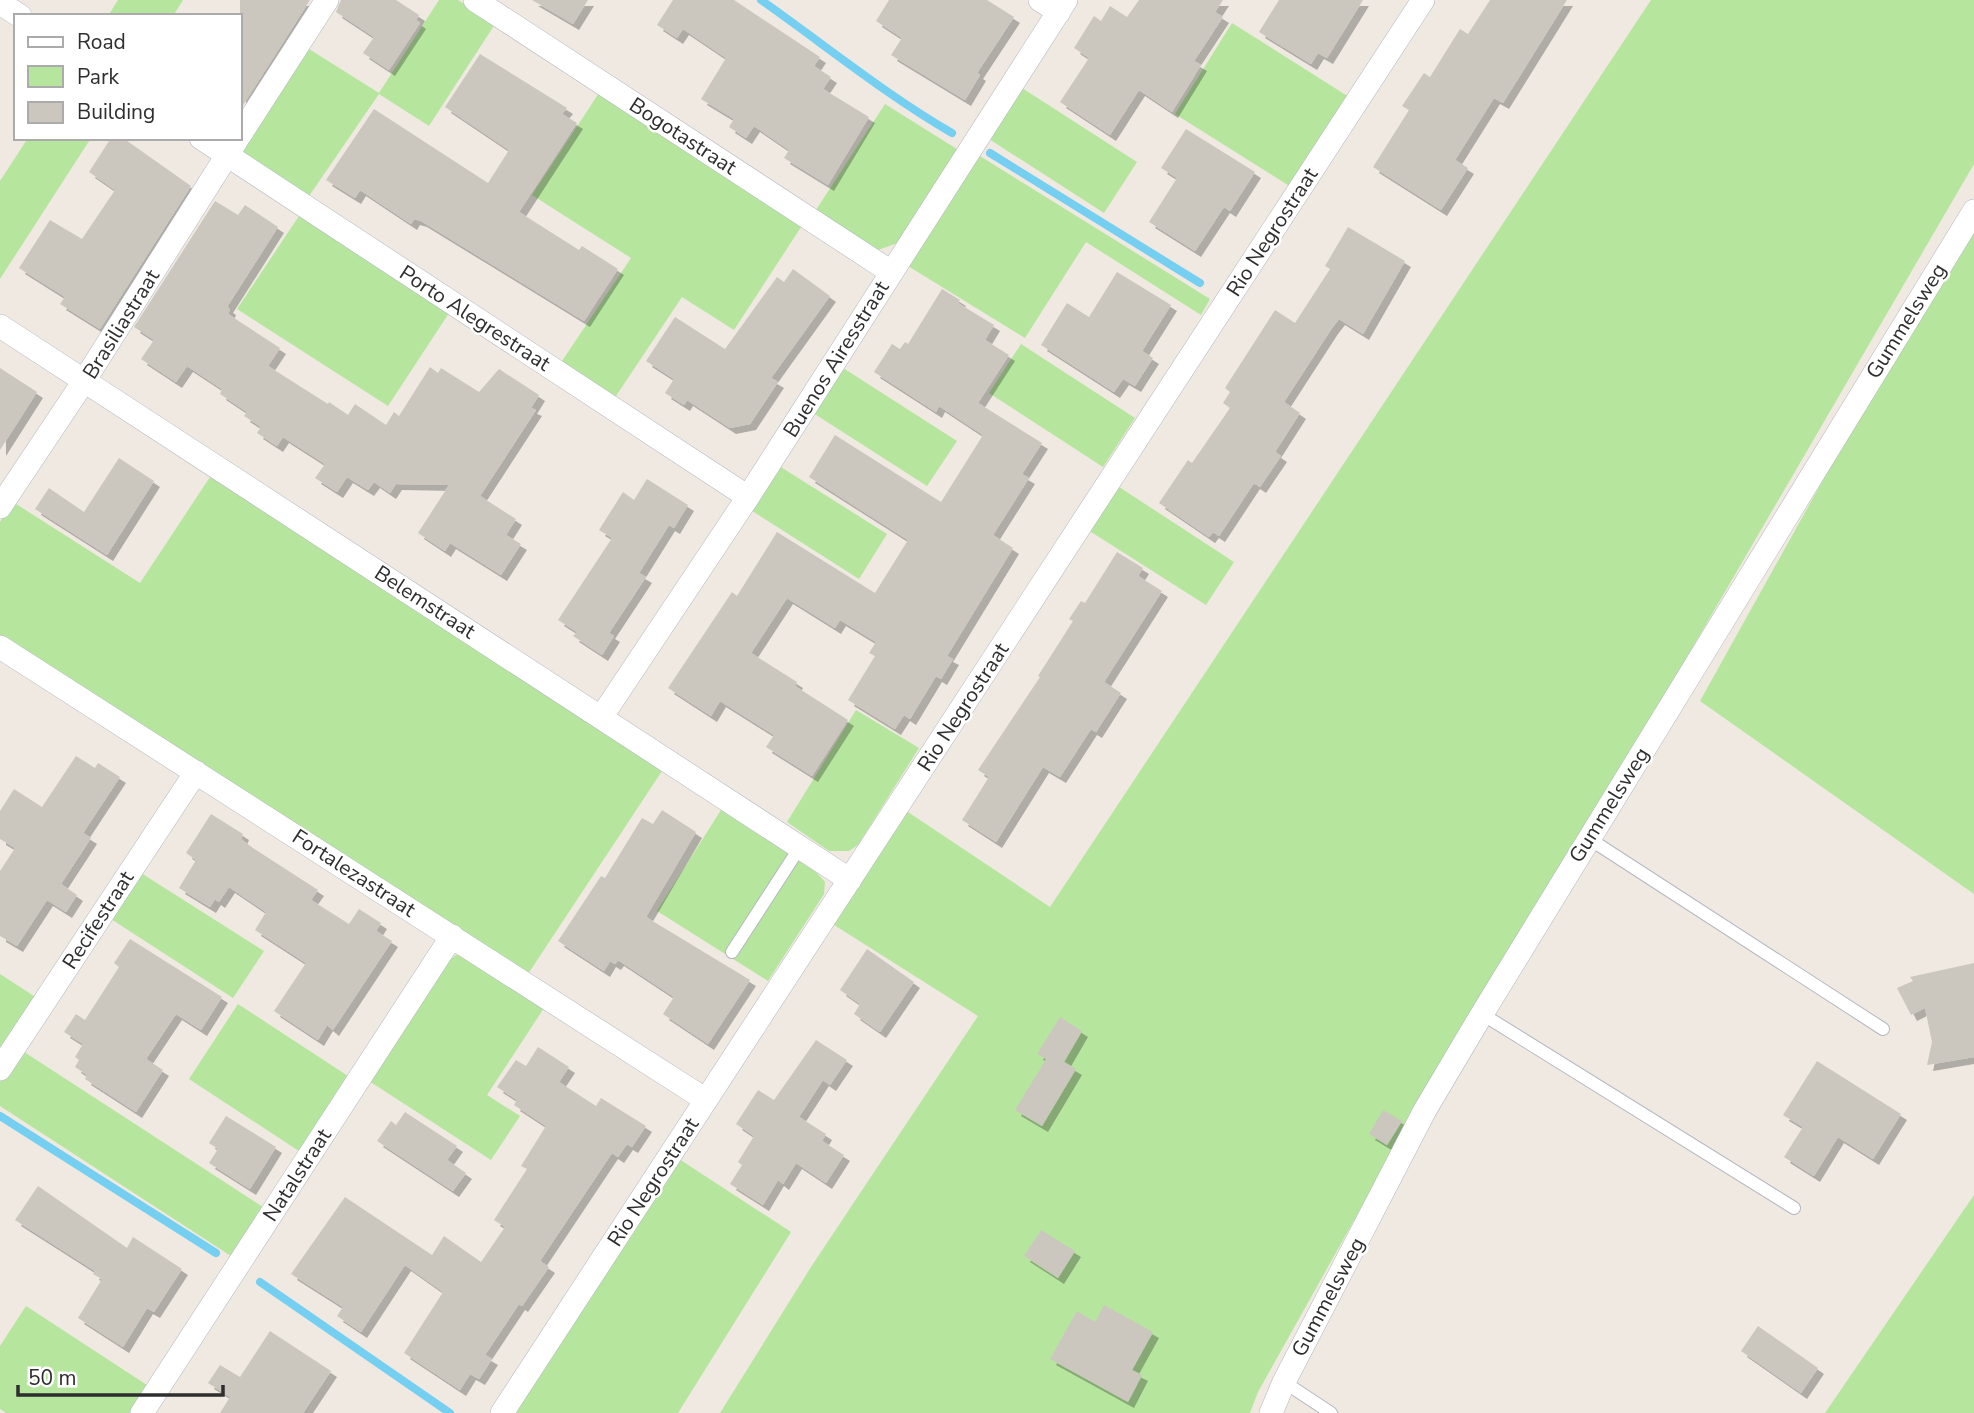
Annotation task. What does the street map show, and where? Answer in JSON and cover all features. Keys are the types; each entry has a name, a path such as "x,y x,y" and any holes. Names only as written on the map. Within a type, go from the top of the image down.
{"street":[{"name":"Brasiliastraat","path":"242,132 327,0"},
{"name":"Bogotastraat","path":"475,0 891,272"},
{"name":"Rio Negrostraat","path":"502,1413 1423,0"},
{"path":"0,2 17,14"},
{"name":"Buenos Airesstraat","path":"602,716 748,497 891,272 1055,4"},
{"name":"Porto Alegrestraat","path":"215,140 235,143 748,497"},
{"name":"Brasiliastraat","path":"0,507 84,381 235,143"},
{"name":"Gummelsweg","path":"1270,1413 1425,1110 1588,838 1974,211"},
{"name":"Belemstraat","path":"0,326 850,880"},
{"name":"Fortalezastraat","path":"0,648 706,1100"},
{"name":"Recifestraat","path":"0,1069 196,772"},
{"name":"Natalstraat","path":"142,1413 452,936"}],"lane":[{"path":"1588,838 1883,1029"},
{"path":"732,952 800,847"},
{"path":"1482,1014 1794,1208"},
{"path":"1284,1382 1331,1413"}],"green space":[{"path":"118,0 183,0 174,14 109,14"},
{"path":"439,0 458,0 495,24 429,126 379,94 307,199 238,154 309,49 379,93"},
{"path":"1651,0 1974,0 1974,164 1673,681 1419,1104 1258,1392 1250,1413 720,1413 811,1267 978,1016 831,923 905,810 1050,907"},
{"path":"1232,23 1349,97 1291,187 1175,114"},
{"path":"1022,88 1137,162 1104,213 989,139"},
{"path":"599,93 803,224 734,330 682,297 614,399 560,364 631,258 532,195"},
{"path":"885,104 960,151 898,243 878,250 814,213"},
{"path":"27,140 90,140 0,279 0,181"},
{"path":"980,156 1210,299 1201,315 1086,242 1025,338 908,266"},
{"path":"1974,209 1974,894 1700,701"},
{"path":"301,213 451,310 388,406 237,309"},
{"path":"1021,344 1135,418 1103,467 989,393"},
{"path":"840,366 957,441 927,486 810,411"},
{"path":"776,464 887,534 859,579 749,509"},
{"path":"210,477 664,768 528,974 0,636 0,522 13,502 140,583"},
{"path":"1116,485 1234,562 1206,605 1088,530"},
{"path":"856,710 919,748 858,845 849,851 829,851 787,822"},
{"path":"721,810 816,872 825,882 824,894 768,981 657,911"},
{"path":"141,873 264,951 233,998 111,919"},
{"path":"456,955 465,956 544,1008 487,1095 520,1116 491,1160 369,1081 446,963"},
{"path":"0,974 37,998 0,1054"},
{"path":"238,1004 351,1078 302,1153 189,1079"},
{"path":"18,1048 266,1209 234,1258 0,1106 0,1077"},
{"path":"679,1159 791,1232 678,1413 513,1413"},
{"path":"1974,1195 1974,1413 1825,1413"},
{"path":"26,1306 150,1387 134,1413 6,1413 0,1409 0,1346"}],"building":[{"path":"240,0 310,0 242,107 242,14"},
{"path":"341,0 396,0 419,15 416,20 420,23 389,70 363,53 374,37 336,12"},
{"path":"532,0 588,0 573,24"},
{"path":"673,0 734,0 820,57 814,66 831,77 823,89 869,117 828,185 784,158 789,150 754,126 746,138 729,127 734,119 701,99 726,58 683,29 677,38 657,25"},
{"path":"889,0 987,0 1014,17 977,73 980,75 965,100 891,55 902,38 876,21"},
{"path":"1139,0 1223,0 1215,12 1223,17 1194,61 1201,65 1172,112 1139,90 1110,135 1060,102 1089,58 1074,48 1094,16 1101,21 1110,6 1127,17"},
{"path":"1279,0 1363,0 1327,58 1318,53 1311,64 1259,32"},
{"path":"1490,0 1567,0 1503,103 1494,98 1455,160 1468,168 1441,210 1373,167 1409,110 1402,106 1424,73 1430,77 1460,29 1468,34"},
{"path":"480,54 567,108 562,114 577,123 519,212 579,250 582,246 618,269 584,321 421,221 414,219 411,224 360,190 355,198 326,180 374,109 488,183 509,150 445,107"},
{"path":"1186,129 1255,172 1230,211 1224,207 1195,251 1149,222 1177,178 1161,168"},
{"path":"110,140 126,140 191,186 100,329 60,304 65,297 19,268 50,220 82,239 115,190 89,172"},
{"path":"215,201 238,215 245,205 278,227 227,307 230,309 228,314 280,348 268,366 328,404 329,402 348,415 355,404 386,425 394,412 399,416 430,367 438,373 441,368 479,392 499,369 539,395 531,408 536,410 480,496 516,519 506,535 521,544 501,575 450,543 445,551 418,533 449,485 396,484 390,493 374,482 368,490 347,477 337,492 315,478 325,464 283,437 277,446 257,433 261,427 244,416 247,412 220,394 222,389 187,366 176,382 141,359 154,340 134,327"},
{"path":"1348,227 1405,261 1363,334 1339,319 1332,328 1284,402 1300,413 1275,452 1281,456 1260,487 1254,483 1219,536 1213,532 1209,537 1159,503 1188,460 1192,463 1230,408 1223,403 1230,392 1225,388 1275,310 1295,323 1330,269 1325,266"},
{"path":"793,269 830,296 771,378 778,382 750,424 730,428 687,400 684,405 665,393 674,379 646,361 675,317 725,349 777,277 784,282"},
{"path":"1117,272 1171,305 1142,351 1153,358 1135,386 1123,379 1114,392 1041,345 1067,303 1089,317"},
{"path":"942,289 960,300 958,303 994,325 985,340 1009,355 978,403 1042,443 1022,474 1029,478 993,535 1013,548 947,656 953,659 941,679 936,676 910,719 904,715 895,729 848,700 875,656 869,653 876,642 840,620 835,628 787,598 751,653 797,682 795,686 848,720 812,776 766,747 774,735 720,701 711,716 668,688 732,592 737,596 777,532 875,593 908,540 809,477 835,435 941,502 983,435 939,406 936,412 874,372 892,344 900,349 905,342 908,344"},
{"path":"0,368 37,392 0,450"},
{"path":"119,458 154,481 107,555 35,509 49,488 84,512"},
{"path":"647,479 688,505 674,528 669,525 639,573 646,577 609,633 614,636 602,655 573,636 577,632 558,620 612,538 599,530 623,492 634,500"},
{"path":"1117,552 1143,568 1138,576 1162,591 1104,682 1121,693 1096,732 1091,729 1060,777 1043,767 996,842 962,820 989,777 978,770 1040,677 1038,676 1073,621 1069,619 1081,601 1085,603"},
{"path":"76,756 95,768 98,763 120,777 83,833 91,838 61,884 77,895 66,912 47,900 17,946 0,936 0,871 15,848 0,839 0,811 14,789 42,807"},
{"path":"662,810 696,832 646,917 750,980 708,1044 663,1014 674,997 618,960 615,964 610,961 604,971 558,941 601,876 605,878 642,818 653,824"},
{"path":"211,814 243,834 241,839 253,848 318,890 311,900 349,924 359,909 381,923 376,931 392,941 333,1030 327,1025 318,1040 274,1011 306,963 255,930 266,912 229,887 219,902 215,899 210,907 179,888 196,860 186,853"},
{"path":"130,939 222,997 201,1030 176,1014 146,1059 163,1070 136,1112 85,1079 87,1075 75,1067 79,1060 75,1057 83,1044 64,1032 76,1014 85,1020 119,967 114,963"},
{"path":"867,949 914,982 880,1032 854,1014 860,1004 840,990"},
{"path":"1974,963 1974,1057 1927,1065 1932,1042 1925,1008 1911,1015 1897,988 1913,981 1910,977"},
{"path":"1060,1017 1082,1031 1064,1062 1076,1069 1042,1126 1015,1110 1046,1059 1037,1054"},
{"path":"816,1040 847,1060 830,1085 823,1080 799,1117 826,1134 822,1141 844,1155 826,1183 796,1163 783,1184 778,1180 763,1205 730,1184 742,1165 738,1162 754,1136 736,1124 758,1090 774,1100"},
{"path":"538,1047 569,1067 559,1082 596,1106 601,1098 646,1126 632,1147 627,1144 618,1157 612,1153 540,1261 549,1267 522,1306 519,1304 485,1355 492,1359 479,1379 470,1374 460,1390 404,1353 443,1292 405,1265 361,1332 337,1316 343,1307 291,1274 345,1197 432,1255 444,1236 481,1262 505,1227 494,1220 527,1169 521,1166 546,1126 514,1105 517,1100 497,1087 516,1060 526,1066"},
{"path":"1817,1061 1901,1114 1873,1159 1838,1137 1814,1176 1784,1157 1803,1127 1783,1115"},
{"path":"1383,1110 1402,1121 1387,1145 1369,1134"},
{"path":"405,1112 457,1146 447,1160 466,1173 453,1191 377,1141 391,1121 396,1125"},
{"path":"226,1116 276,1147 250,1189 209,1163 218,1149 209,1143"},
{"path":"38,1186 127,1248 133,1237 182,1269 154,1312 147,1308 123,1347 78,1318 102,1279 93,1274 95,1271 15,1220"},
{"path":"1041,1230 1075,1251 1058,1278 1024,1256"},
{"path":"1104,1305 1153,1332 1132,1370 1142,1375 1128,1402 1050,1359 1077,1311 1095,1322"},
{"path":"1758,1326 1818,1368 1801,1393 1741,1351"},
{"path":"270,1331 331,1371 303,1413 220,1413 230,1397 208,1383 220,1365 240,1377"}],"waterway":[{"path":"761,0 879,86 952,133"},
{"path":"990,153 1200,283"},
{"path":"0,1116 216,1253"},
{"path":"260,1282 450,1413"}]}
